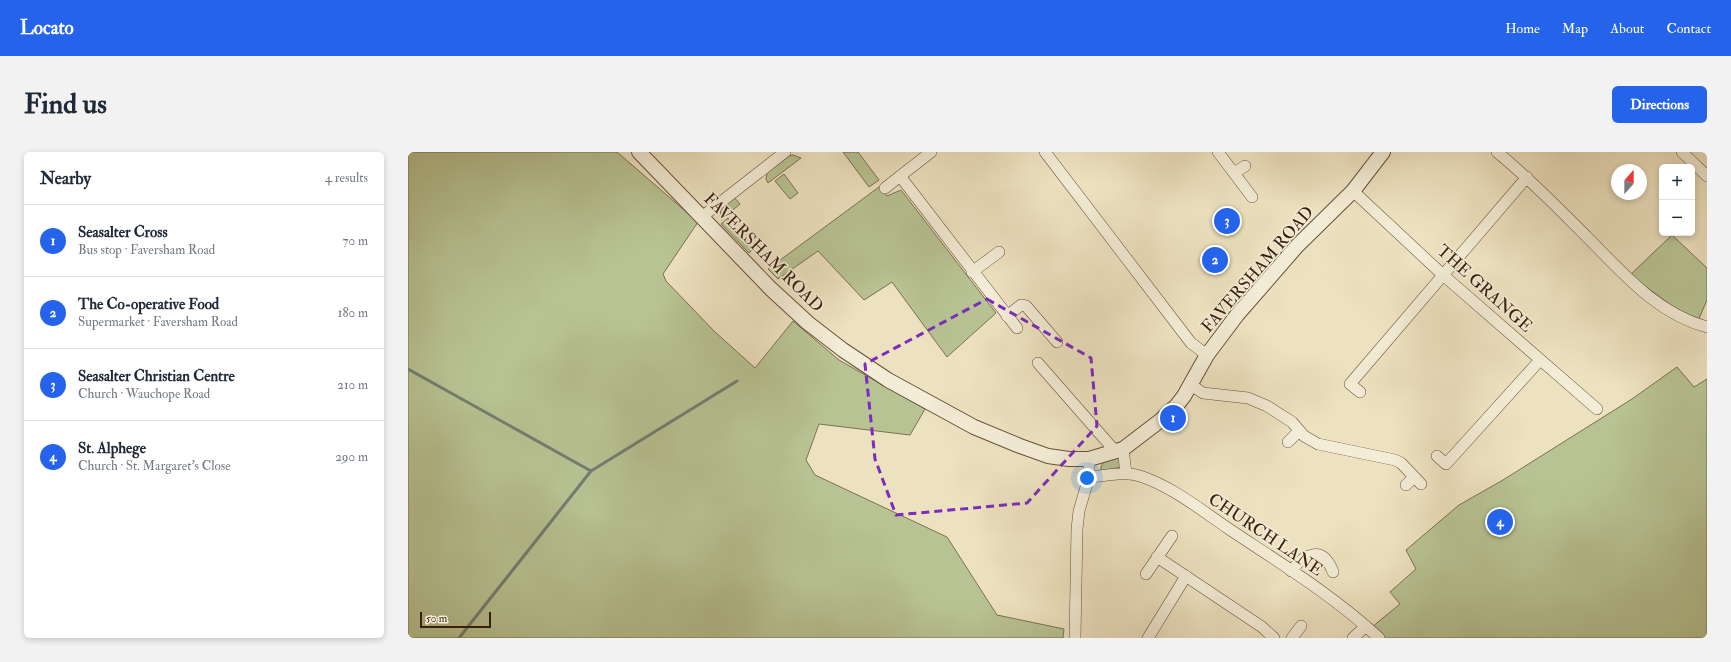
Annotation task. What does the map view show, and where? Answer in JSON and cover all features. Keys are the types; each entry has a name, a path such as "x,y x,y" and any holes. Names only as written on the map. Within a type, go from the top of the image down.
{"street":[{"name":"FAVERSHAM ROAD","path":"639,152 703,216 753,270 808,323 843,350 888,380 974,427 1048,456 1069,459 1089,459 1119,450 1160,420 1177,405 1191,385 1207,356 1246,304 1297,246 1353,191 1383,152"},
{"path":"703,216 785,152"},
{"path":"884,188 931,152"},
{"path":"1044,152 1191,343 1207,356"},
{"path":"1218,152 1252,198"},
{"path":"1497,152 1527,177 1649,297 1679,316 1707,327"},
{"path":"1682,152 1707,176"},
{"path":"1234,173 1245,166"},
{"path":"900,176 1016,328"},
{"path":"1360,392 1350,384 1527,177"},
{"name":"THE GRANGE","path":"1353,191 1596,409"},
{"path":"972,272 999,252"},
{"path":"1007,316 1021,305 1026,306 1057,342"},
{"path":"1437,456 1446,464 1540,360"},
{"path":"1038,363 1119,450 1126,473 1089,478"},
{"path":"1191,385 1204,393 1211,395 1248,398 1258,402 1281,414 1299,431 1318,444 1395,460 1418,480 1406,485"},
{"path":"1288,442 1299,431"},
{"path":"1075,638 1077,530 1079,511 1089,478 1089,459"},
{"name":"CHURCH LANE","path":"1126,473 1140,476 1172,491 1291,571 1366,626 1379,638"},
{"path":"1146,574 1172,536"},
{"path":"1291,571 1299,561 1307,556 1315,555 1322,556 1326,559 1333,572"},
{"path":"1157,557 1262,627 1274,638"},
{"path":"1148,638 1186,576"},
{"path":"1292,638 1301,626"},
{"path":"1353,638 1366,626"}],"highlighted area":[{"path":"987,299 1091,358 1097,426 1027,503 896,515 875,459 865,364"}],"green space":[{"path":"408,152 617,152 698,222 663,274 666,281 714,331 755,368 793,321 839,360 925,409 910,435 819,424 806,460 815,475 947,537 997,615 1064,629 1063,638 408,638"},
{"path":"843,152 858,152 879,180 869,187"},
{"path":"793,155 801,158 768,183 766,179 767,173 789,156"},
{"path":"784,174 798,193 790,199 775,181"},
{"path":"879,187 887,196 901,190 996,313 947,357 892,282 864,300 818,251 778,279 768,269"},
{"path":"733,196 740,204 721,220 721,209"},
{"path":"728,218 753,249 749,253 721,224"},
{"path":"1671,236 1673,236 1707,268 1707,300 1698,321 1680,312 1630,275"},
{"path":"1677,367 1694,387 1707,379 1707,638 1383,638 1372,627 1400,604 1390,592 1416,569 1406,550 1459,505 1503,480 1632,399"},
{"path":"1116,457 1120,459 1121,467 1103,471 1101,470 1101,466 1105,461"}],"waterway":[{"path":"408,369 591,471"},
{"path":"459,638 591,471 737,381"}],"place":[{"name":"Seasalter Christian Centre","path":"1227,221"},
{"name":"The Co-operative Food","path":"1215,260"},
{"name":"Seasalter Cross","path":"1173,418"},
{"name":"St. Alphege","path":"1500,522"}]}
